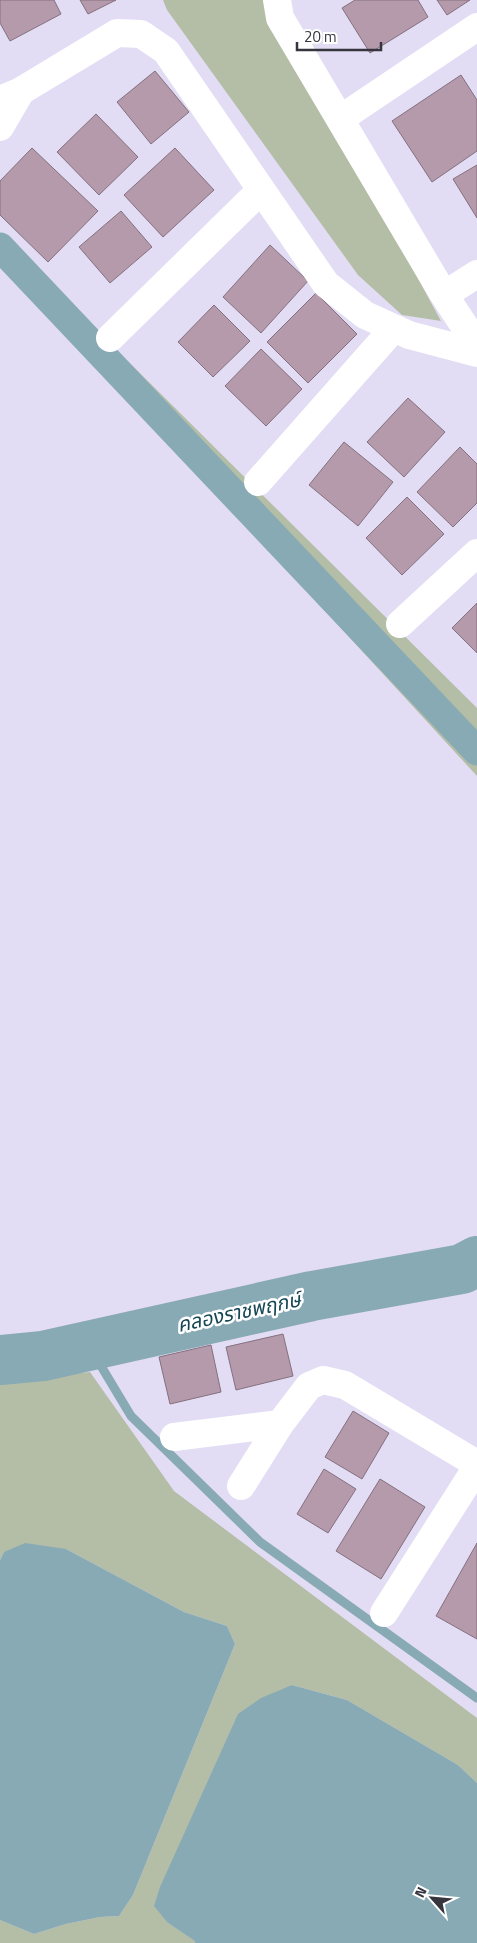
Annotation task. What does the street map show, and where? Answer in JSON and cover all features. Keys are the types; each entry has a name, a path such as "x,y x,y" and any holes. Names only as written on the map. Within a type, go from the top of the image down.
{"street":[{"path":"277,0 280,18 444,295 477,345"},
{"path":"340,119 477,27"},
{"path":"0,127 11,95 117,33 141,34 166,51 326,284 364,315 409,335 477,353"},
{"path":"110,338 262,190"},
{"path":"444,295 477,274"},
{"path":"258,482 394,328"},
{"path":"400,624 477,553"},
{"path":"241,1486 280,1424 308,1386 323,1380 345,1385 477,1465 384,1613"},
{"path":"174,1438 280,1424"}],"shaded area":[{"path":"163,0 273,0 441,321 402,315 358,275 167,10"},
{"path":"0,234 477,708 477,776 0,258"},
{"path":"90,1372 174,1491 477,1718 477,1783 458,1765 347,1700 292,1685 168,1923 196,1941 195,1943 0,1943 0,1920 34,1934 66,1924 100,1917 119,1916 133,1895 235,1644 227,1626 184,1612 66,1549 4,1552 0,1560 0,1382"},
{"path":"25,1543 66,1549 184,1612 227,1626 235,1644 133,1895 119,1916 100,1917 66,1924 34,1934 0,1920 0,1560 4,1552"},
{"path":"292,1685 347,1700 458,1765 477,1783 477,1943 195,1943 195,1941 168,1923 154,1906 160,1887 238,1714 261,1698"}],"building":[{"path":"0,0 54,0 61,14 10,41 0,23"},
{"path":"80,0 116,0 88,14"},
{"path":"355,0 418,0 428,17 370,53 342,8"},
{"path":"437,0 470,0 447,15"},
{"path":"155,71 189,112 151,144 117,102"},
{"path":"461,75 477,100 477,151 432,182 392,121"},
{"path":"96,114 138,157 99,195 57,152"},
{"path":"32,148 98,211 48,262 0,215 0,181"},
{"path":"175,148 214,190 163,237 124,195"},
{"path":"477,165 477,218 453,179"},
{"path":"121,211 152,247 110,283 79,247"},
{"path":"270,245 308,281 261,333 223,297"},
{"path":"316,293 357,334 308,383 267,342"},
{"path":"214,305 250,341 213,377 178,342"},
{"path":"261,349 302,389 266,426 225,386"},
{"path":"408,398 445,432 404,477 367,442"},
{"path":"344,442 393,482 358,526 309,485"},
{"path":"460,447 477,464 477,503 453,527 417,492"},
{"path":"407,497 444,534 402,575 366,538"},
{"path":"477,603 477,653 452,628"},
{"path":"283,1334 293,1376 236,1390 226,1347"},
{"path":"211,1345 221,1392 170,1404 159,1357"},
{"path":"353,1411 389,1433 362,1479 325,1457"},
{"path":"324,1469 356,1489 328,1533 297,1514"},
{"path":"380,1479 425,1507 381,1579 336,1551"},
{"path":"477,1543 477,1639 436,1616"}],"waterway":[{"path":"0,247 477,751"},
{"name":"คลองราชพฤกษ์","path":"0,1360 43,1356 312,1296 462,1269 477,1261"},
{"path":"89,1346 131,1416 260,1542 477,1698"}]}
